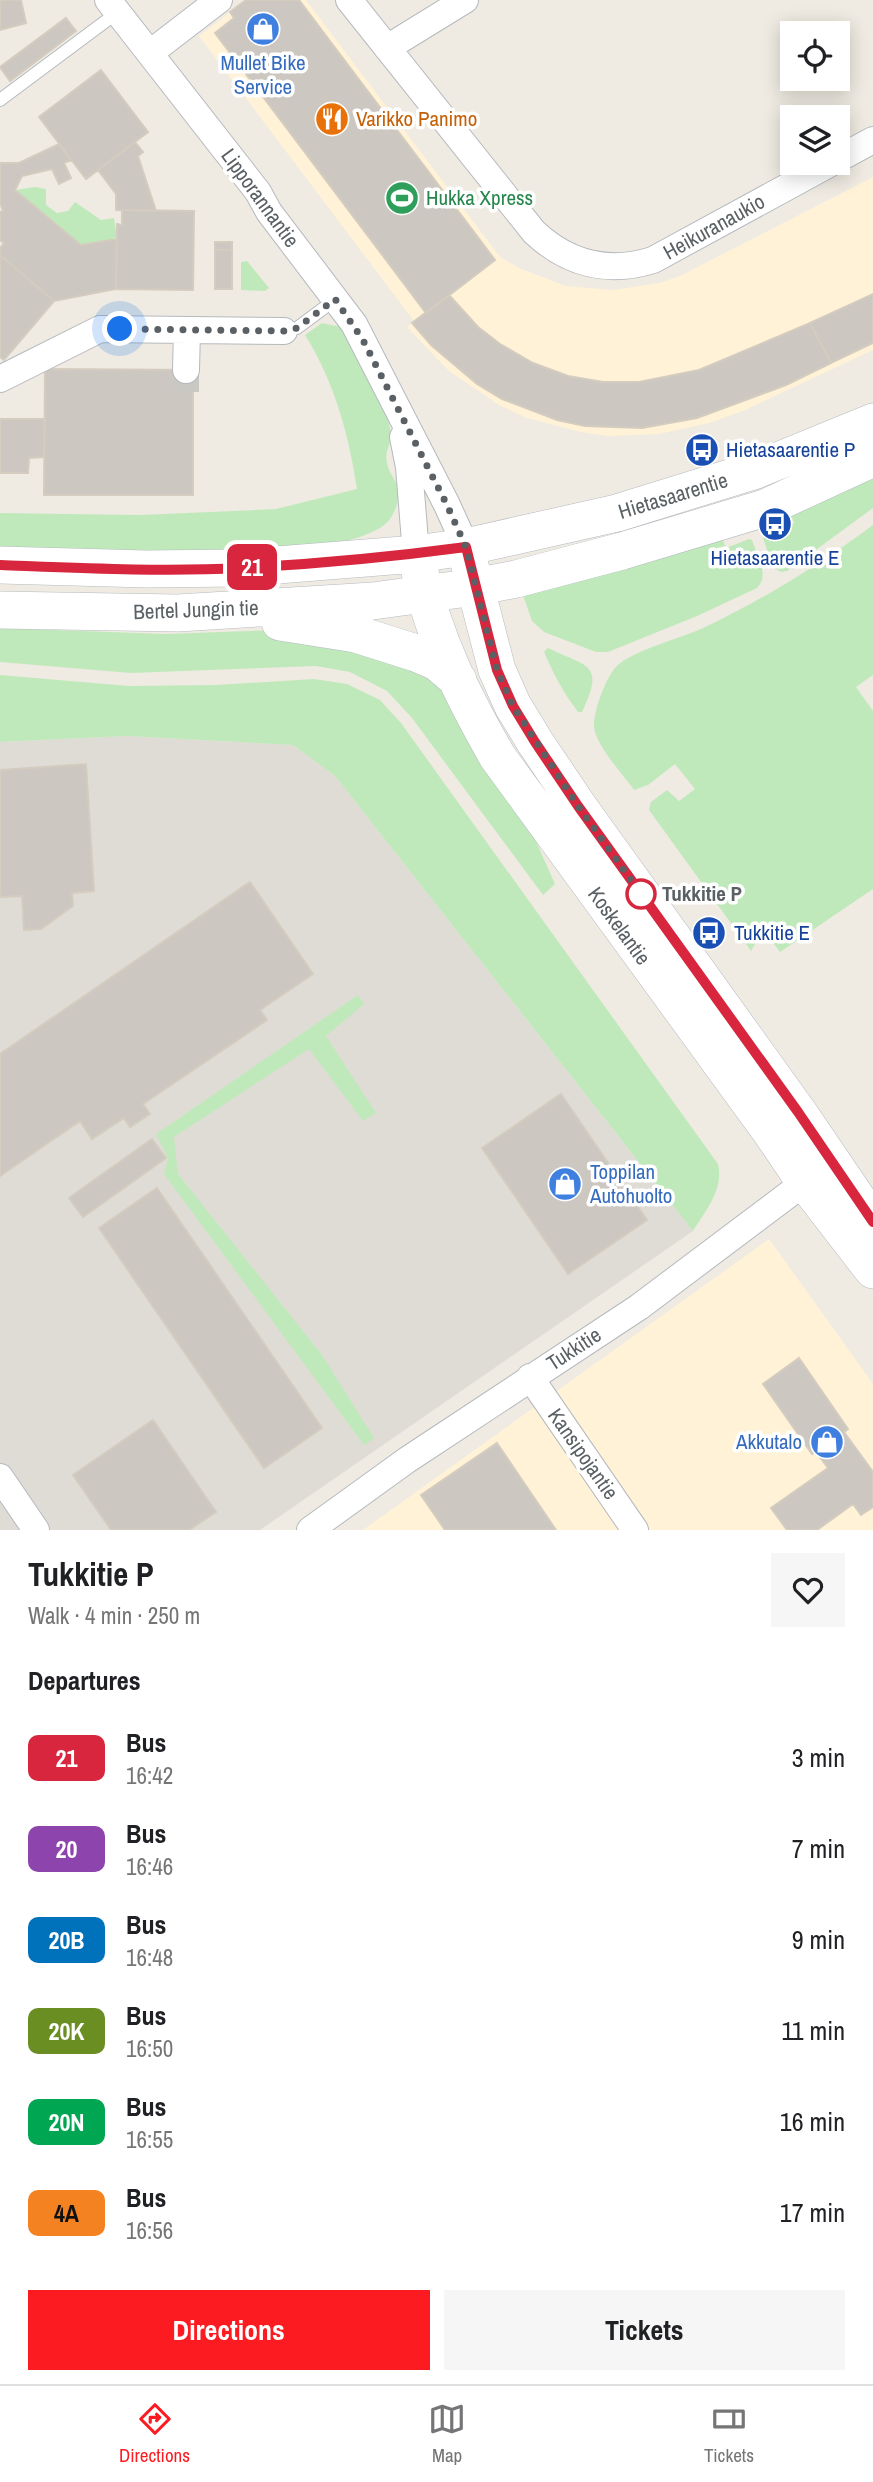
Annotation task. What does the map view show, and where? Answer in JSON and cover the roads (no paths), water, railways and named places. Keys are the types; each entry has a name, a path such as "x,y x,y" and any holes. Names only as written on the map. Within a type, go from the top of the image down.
{"main road":[{"name":"Hietasaarentie","path":"466,547 617,513 756,470 873,422"},
{"name":"Hietasaarentie","path":"475,587 622,551 765,508 873,458"},
{"name":"Bertel Jungin tie","path":"0,565 146,569 240,568 416,554 466,547"},
{"name":"Koskelantie","path":"466,547 497,670 513,706 818,1171 873,1270"},
{"name":"Koskelantie","path":"416,554 424,594 435,628 472,713 503,765 769,1129 873,1222"},
{"name":"Bertel Jungin tie","path":"0,610 178,613 373,601 475,587"},
{"path":"178,613 296,624 356,634 416,653 437,663 458,680"}],"street":[{"path":"349,0 387,48 465,0"},
{"path":"150,53 210,3"},
{"name":"Lipporannantie","path":"113,6 258,192 269,212 354,324 466,547"},
{"name":"Heikuranaukio","path":"387,48 534,232 560,252 590,265 622,267 653,260 809,175"},
{"path":"850,152 873,139"},
{"path":"1,377 100,329 284,331"},
{"path":"186,370 187,330"},
{"name":"Lipporannantie","path":"397,408 409,467 416,554"},
{"name":"Tukkitie","path":"310,1530 407,1460 639,1307 818,1171"},
{"name":"Kansipojantie","path":"530,1377 635,1530"},
{"path":"0,1477 36,1530"}],"lane":[{"path":"0,100 113,6"},
{"path":"284,331 297,328 335,299"}],"tunnel":[{"path":"186,370 186,392"}],"place":[{"name":"Mullet Bike Service","path":"263,29"},
{"name":"Varikko Panimo","path":"332,119"},
{"name":"Hukka Xpress","path":"402,198"},
{"name":"Hietasaarentie P","path":"702,450"},
{"name":"Hietasaarentie E","path":"775,524"},
{"name":"Tukkitie P","path":"641,894"},
{"name":"Tukkitie E","path":"709,933"},
{"name":"Toppilan Autohuolto","path":"565,1184"},
{"name":"Akkutalo","path":"827,1442"}]}
